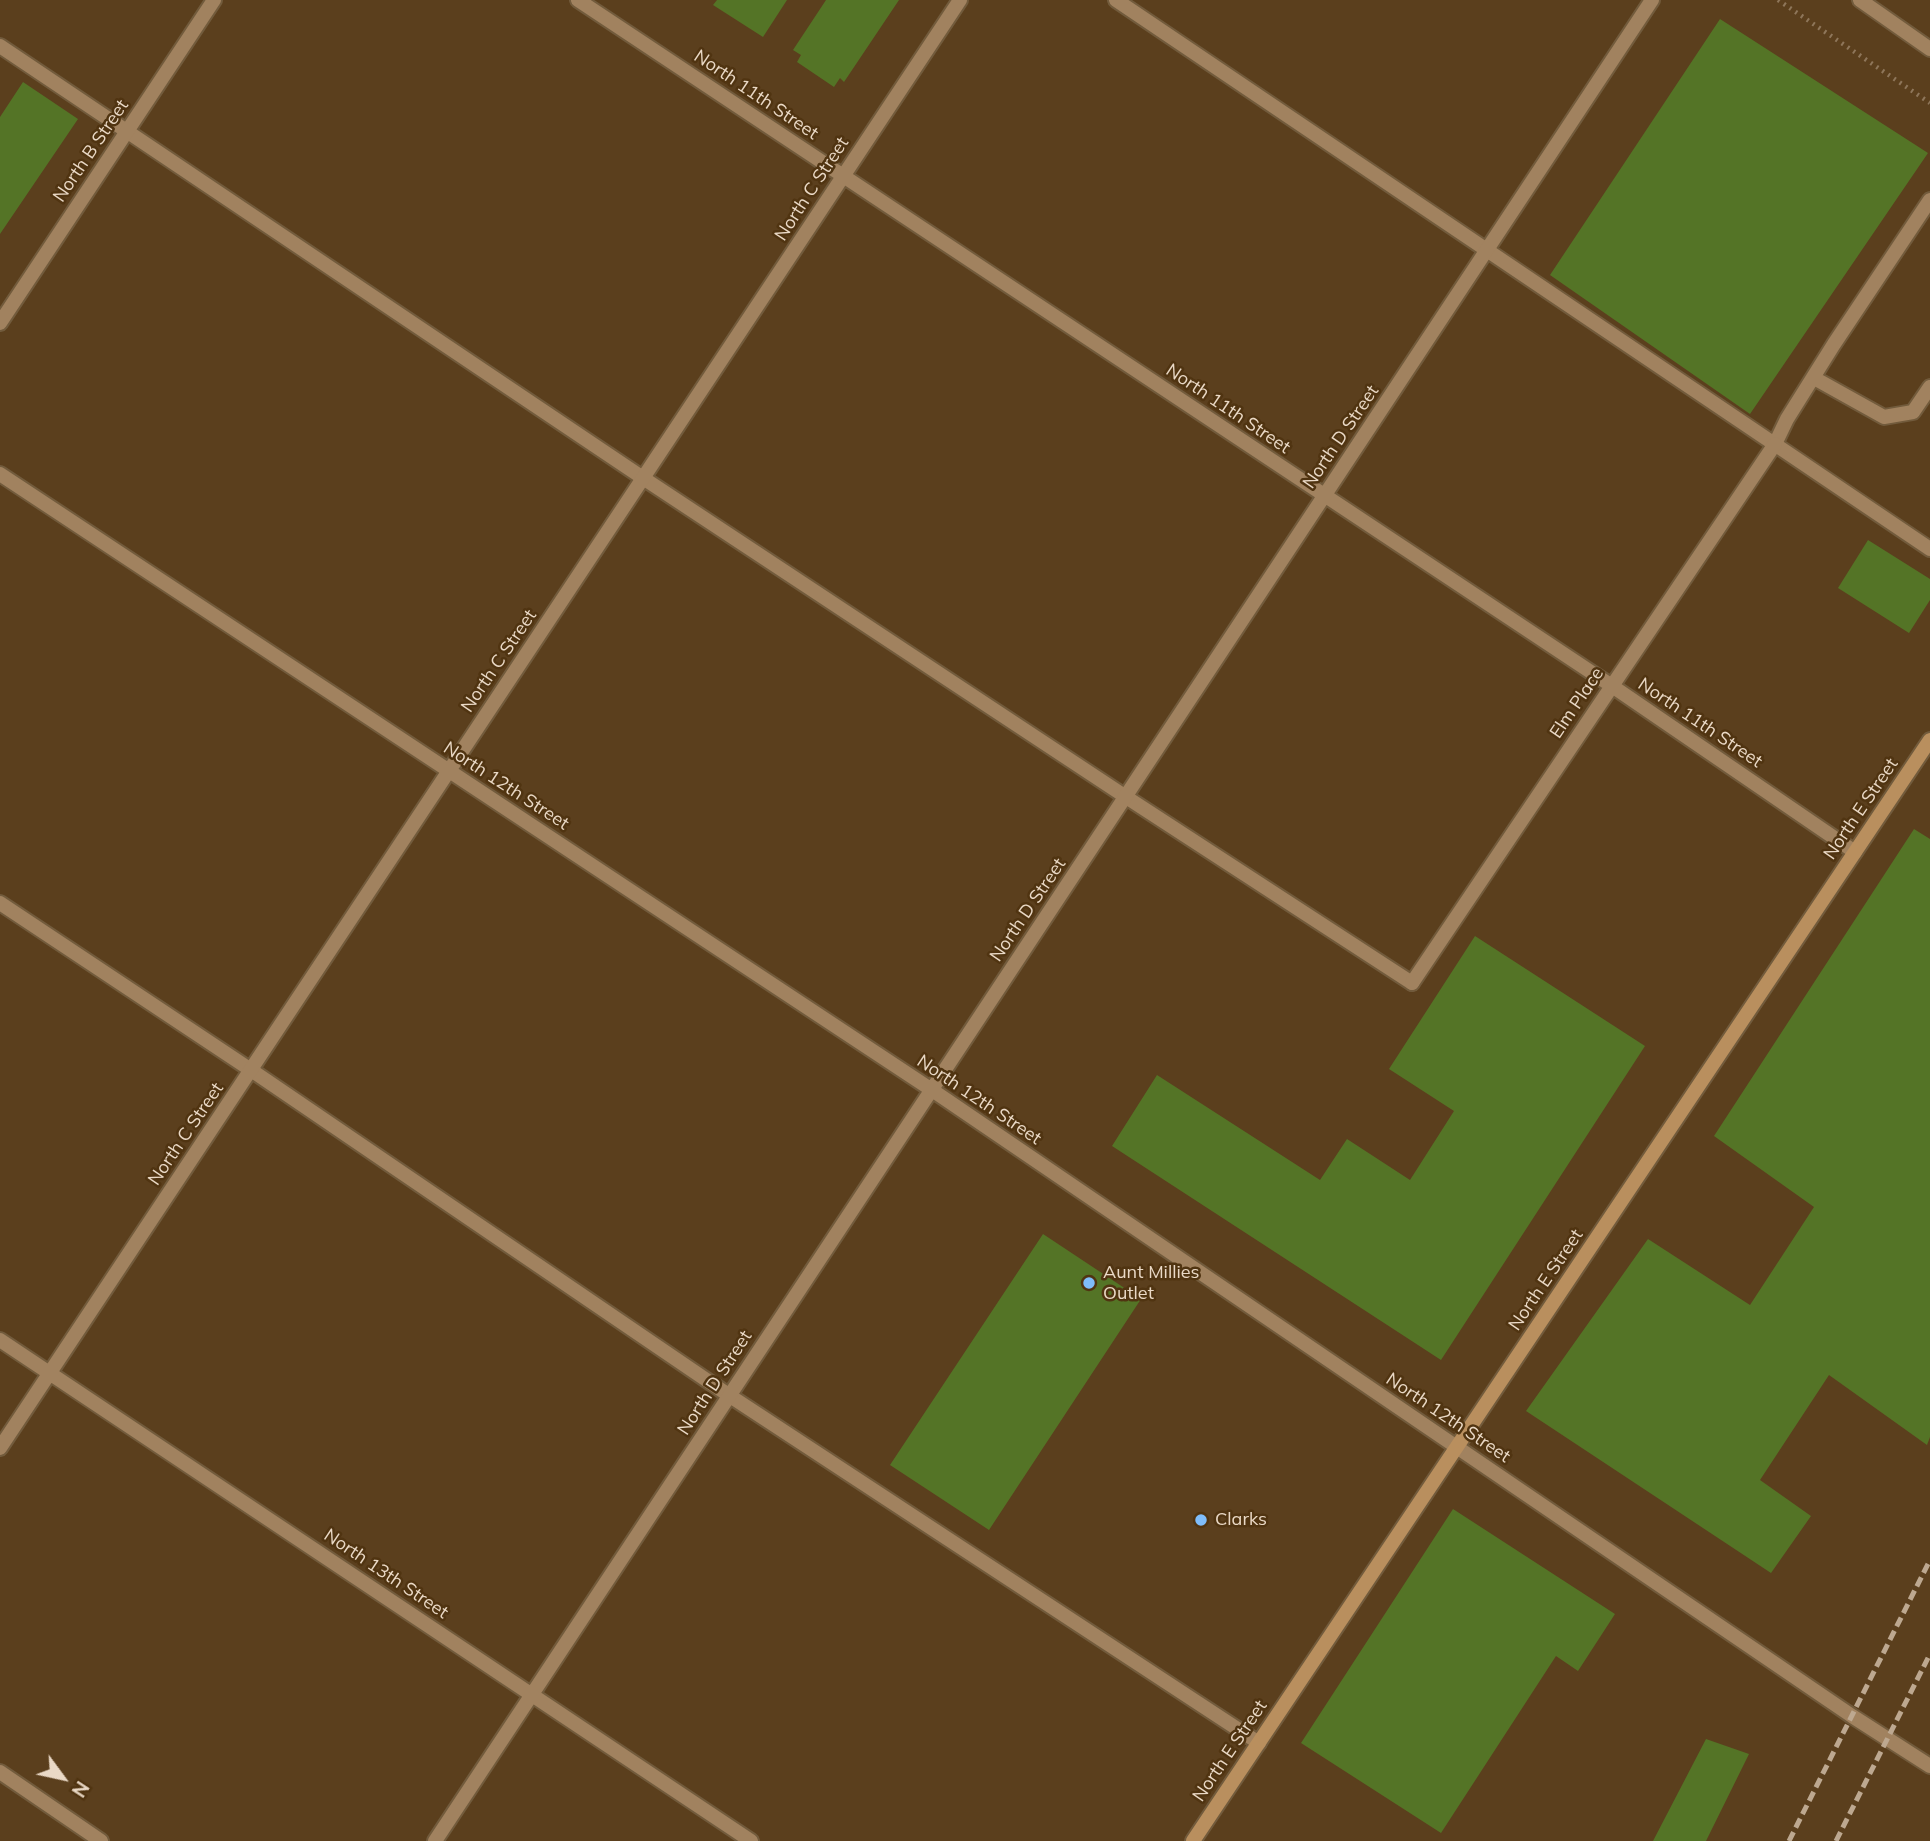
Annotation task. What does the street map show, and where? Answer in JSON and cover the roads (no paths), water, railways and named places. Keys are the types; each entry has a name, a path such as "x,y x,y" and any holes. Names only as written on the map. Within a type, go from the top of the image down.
{"street":[{"name":"North B Street","path":"0,323 214,0"},
{"name":"North 11th Street","path":"578,0 1612,686 1855,852"},
{"name":"North C Street","path":"0,1448 960,0"},
{"path":"1116,0 1930,549"},
{"name":"North D Street","path":"435,1841 1652,0"},
{"path":"1861,0 1930,49"},
{"path":"0,46 643,478 1126,797"},
{"name":"Elm Place","path":"1126,797 1412,983 1774,444 1834,344 1930,200"},
{"path":"1814,378 1884,417 1913,412 1930,387"},
{"name":"North 12th Street","path":"0,474 932,1090 1852,1716 1930,1766"},
{"name":"North E Street","path":"1193,1841 1930,740"},
{"path":"0,903 730,1396 1259,1743"},
{"name":"North 13th Street","path":"0,1340 751,1841"},
{"path":"0,1772 101,1841"}],"railway":[{"path":"1789,1841 1930,1560"},
{"path":"1836,1841 1930,1654"}],"place":[{"name":"Aunt Millies Outlet","path":"1089,1283"},
{"name":"Clarks","path":"1201,1520"}]}
